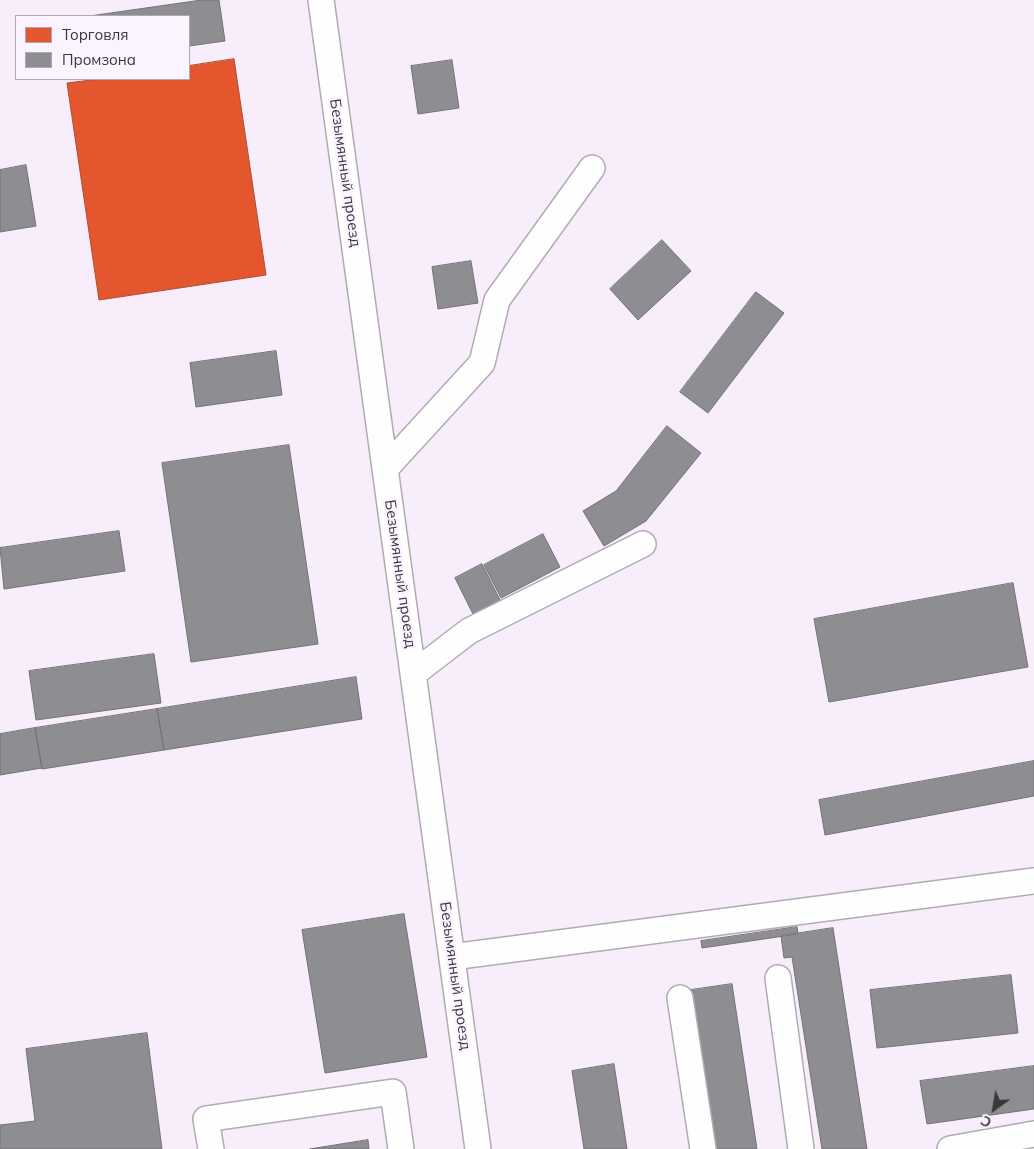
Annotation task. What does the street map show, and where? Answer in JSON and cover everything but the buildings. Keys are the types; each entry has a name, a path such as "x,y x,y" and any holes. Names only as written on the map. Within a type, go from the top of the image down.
{"street":[{"name":"Безымянный проезд","path":"321,0 478,1149"},
{"path":"385,469 482,363 497,300 592,168"},
{"path":"414,674 469,632 642,544"},
{"path":"452,957 1034,880"},
{"path":"778,978 801,1149"},
{"path":"680,998 703,1149"},
{"path":"211,1149 206,1119 392,1092 401,1149"},
{"path":"950,1149 1034,1134"}],"shaded area":[{"path":"0,0 1034,0 1034,1149 0,1149"}]}
